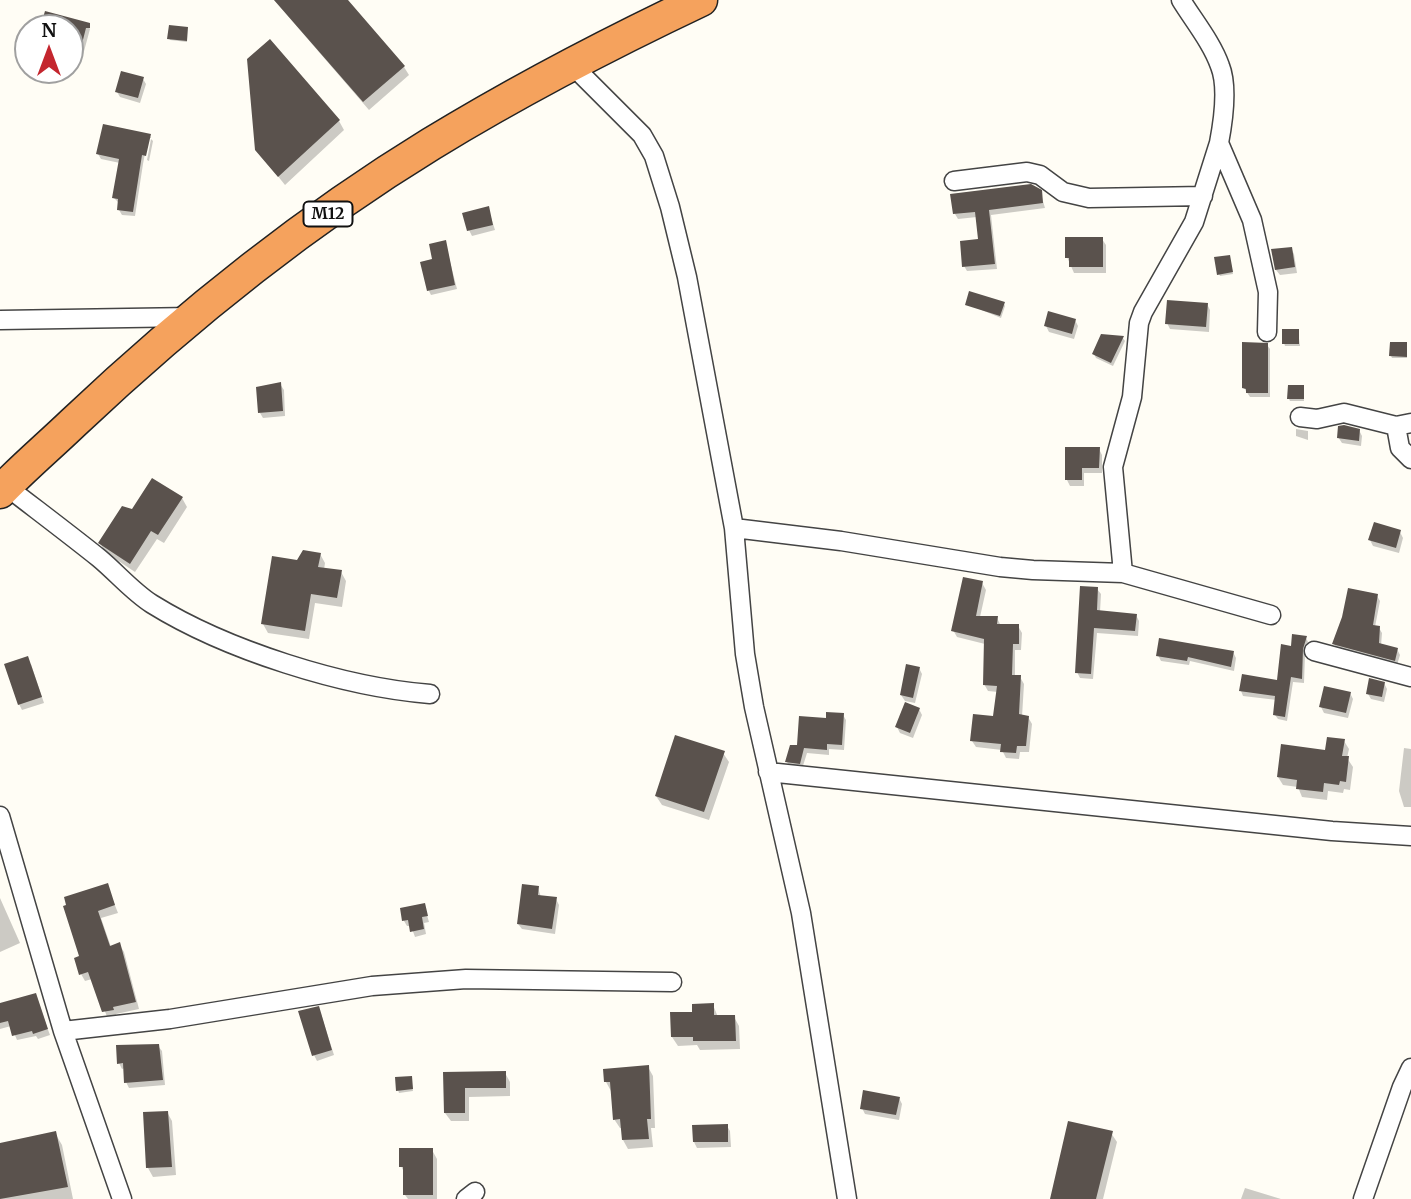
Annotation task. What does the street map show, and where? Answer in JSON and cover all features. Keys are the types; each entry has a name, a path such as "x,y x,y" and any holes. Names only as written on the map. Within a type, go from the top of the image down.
{"highway":[{"name":"M12","path":"3,489 125,374 193,317 366,187 429,145 571,64 701,0"}],"street":[{"path":"1124,573 1113,467 1132,397 1139,323 1194,222 1219,143 1223,115 1223,74 1181,0"},
{"path":"571,64 642,135 654,156 670,207 687,277 734,528 745,654 768,772 801,913 847,1199"},
{"path":"1219,143 1252,220 1268,292 1266,332"},
{"path":"954,181 1027,172 1040,175 1063,192 1089,198 1203,196"},
{"path":"0,320 193,317"},
{"path":"1300,417 1317,419 1344,413 1403,424 1400,448 1411,459"},
{"path":"3,489 100,559 150,603 201,630 244,650 347,680 430,694"},
{"path":"734,528 841,541 1022,569 1124,573 1271,615"},
{"path":"1314,651 1411,677"},
{"path":"768,772 1332,831 1411,835"},
{"path":"0,816 63,1031 122,1199"},
{"path":"63,1031 170,1018 372,986 466,979 671,982"},
{"path":"1363,1199 1411,1068"}],"building":[{"path":"274,0 348,0 405,66 363,102"},
{"path":"84,21 90,23 90,28 86,28 84,36"},
{"path":"169,25 188,27 187,41 167,39"},
{"path":"270,39 340,120 278,177 255,150 247,59"},
{"path":"121,71 144,77 138,98 115,92"},
{"path":"103,124 151,134 146,156 142,155 133,212 117,210 118,199 112,198 119,159 96,154"},
{"path":"1031,184 1042,190 1043,203 989,210 995,264 962,267 960,241 978,239 975,212 953,214 950,194"},
{"path":"489,206 493,225 467,231 462,213"},
{"path":"1065,237 1103,237 1103,267 1069,267 1069,258 1065,258"},
{"path":"446,240 455,285 427,291 420,262 432,259 429,244"},
{"path":"1292,247 1295,267 1275,270 1271,249"},
{"path":"1230,255 1233,272 1217,275 1214,257"},
{"path":"969,291 1005,302 1000,316 965,305"},
{"path":"1167,300 1208,303 1206,327 1165,324"},
{"path":"1048,311 1076,319 1072,334 1044,326"},
{"path":"1282,329 1299,329 1299,344 1282,344"},
{"path":"1101,334 1124,336 1111,363 1092,354"},
{"path":"1242,342 1268,343 1268,393 1246,393 1246,389 1242,388"},
{"path":"1390,342 1407,342 1407,357 1389,356"},
{"path":"281,382 283,411 258,413 256,387"},
{"path":"1288,385 1304,385 1304,399 1287,399"},
{"path":"1338,426 1360,429 1359,441 1337,438"},
{"path":"1065,447 1100,447 1099,468 1082,468 1082,480 1065,480"},
{"path":"152,478 183,497 158,535 151,531 130,564 98,543 122,506 132,509"},
{"path":"1374,522 1401,530 1396,548 1368,540"},
{"path":"303,550 321,553 318,567 342,570 337,598 311,594 305,631 261,624 272,556 297,560"},
{"path":"963,577 983,581 976,616 998,616 997,624 1019,624 1019,644 1013,644 1012,675 1021,675 1019,714 1029,716 1026,746 1017,746 1016,753 1000,752 1001,744 970,741 973,714 993,716 997,686 983,685 984,639 951,631"},
{"path":"1080,586 1098,587 1097,610 1137,614 1135,631 1094,628 1091,674 1075,673"},
{"path":"1348,588 1378,594 1373,625 1380,626 1379,643 1398,648 1395,661 1332,644 1342,617"},
{"path":"1292,634 1307,636 1303,649 1302,679 1291,677 1285,717 1273,715 1275,696 1239,691 1242,674 1277,680 1281,644 1291,646"},
{"path":"1159,638 1234,651 1231,667 1188,657 1187,661 1156,656"},
{"path":"28,656 42,697 18,705 4,664"},
{"path":"906,664 920,667 913,698 900,695"},
{"path":"1369,678 1385,682 1382,697 1366,694"},
{"path":"1324,686 1351,692 1346,713 1319,707"},
{"path":"905,702 920,708 910,733 895,727"},
{"path":"826,712 844,713 842,745 827,744 827,750 804,748 800,764 785,762 790,745 797,745 799,716 826,718"},
{"path":"675,735 725,751 704,812 655,796"},
{"path":"1327,737 1345,739 1342,756 1349,756 1346,782 1340,781 1339,785 1324,783 1323,792 1296,789 1297,780 1277,777 1281,744 1325,750"},
{"path":"108,883 115,905 98,911 110,946 120,942 136,1002 102,1012 88,972 79,975 74,958 79,956 63,906 66,905 64,897"},
{"path":"522,884 539,886 538,895 557,897 552,929 517,924"},
{"path":"425,903 428,916 422,917 424,929 410,932 408,920 402,921 400,908"},
{"path":"36,993 48,1029 12,1036 8,1021 0,1023 0,1003"},
{"path":"714,1003 714,1015 735,1015 736,1041 693,1041 693,1037 671,1037 670,1012 692,1012 692,1004"},
{"path":"319,1006 332,1050 312,1056 298,1011"},
{"path":"159,1044 163,1080 124,1083 123,1063 117,1064 116,1045"},
{"path":"649,1065 649,1139 622,1140 620,1119 613,1120 610,1082 604,1082 603,1069"},
{"path":"506,1071 506,1088 465,1088 465,1113 444,1113 443,1072"},
{"path":"412,1076 413,1089 396,1091 395,1077"},
{"path":"863,1090 900,1097 896,1115 860,1109"},
{"path":"168,1111 172,1167 146,1168 143,1112"},
{"path":"1068,1121 1113,1131 1096,1199 1050,1199"},
{"path":"728,1124 728,1142 693,1142 692,1125"},
{"path":"56,1131 68,1187 0,1199 0,1143"},
{"path":"399,1148 433,1148 433,1195 403,1195 403,1167 399,1167"}]}
